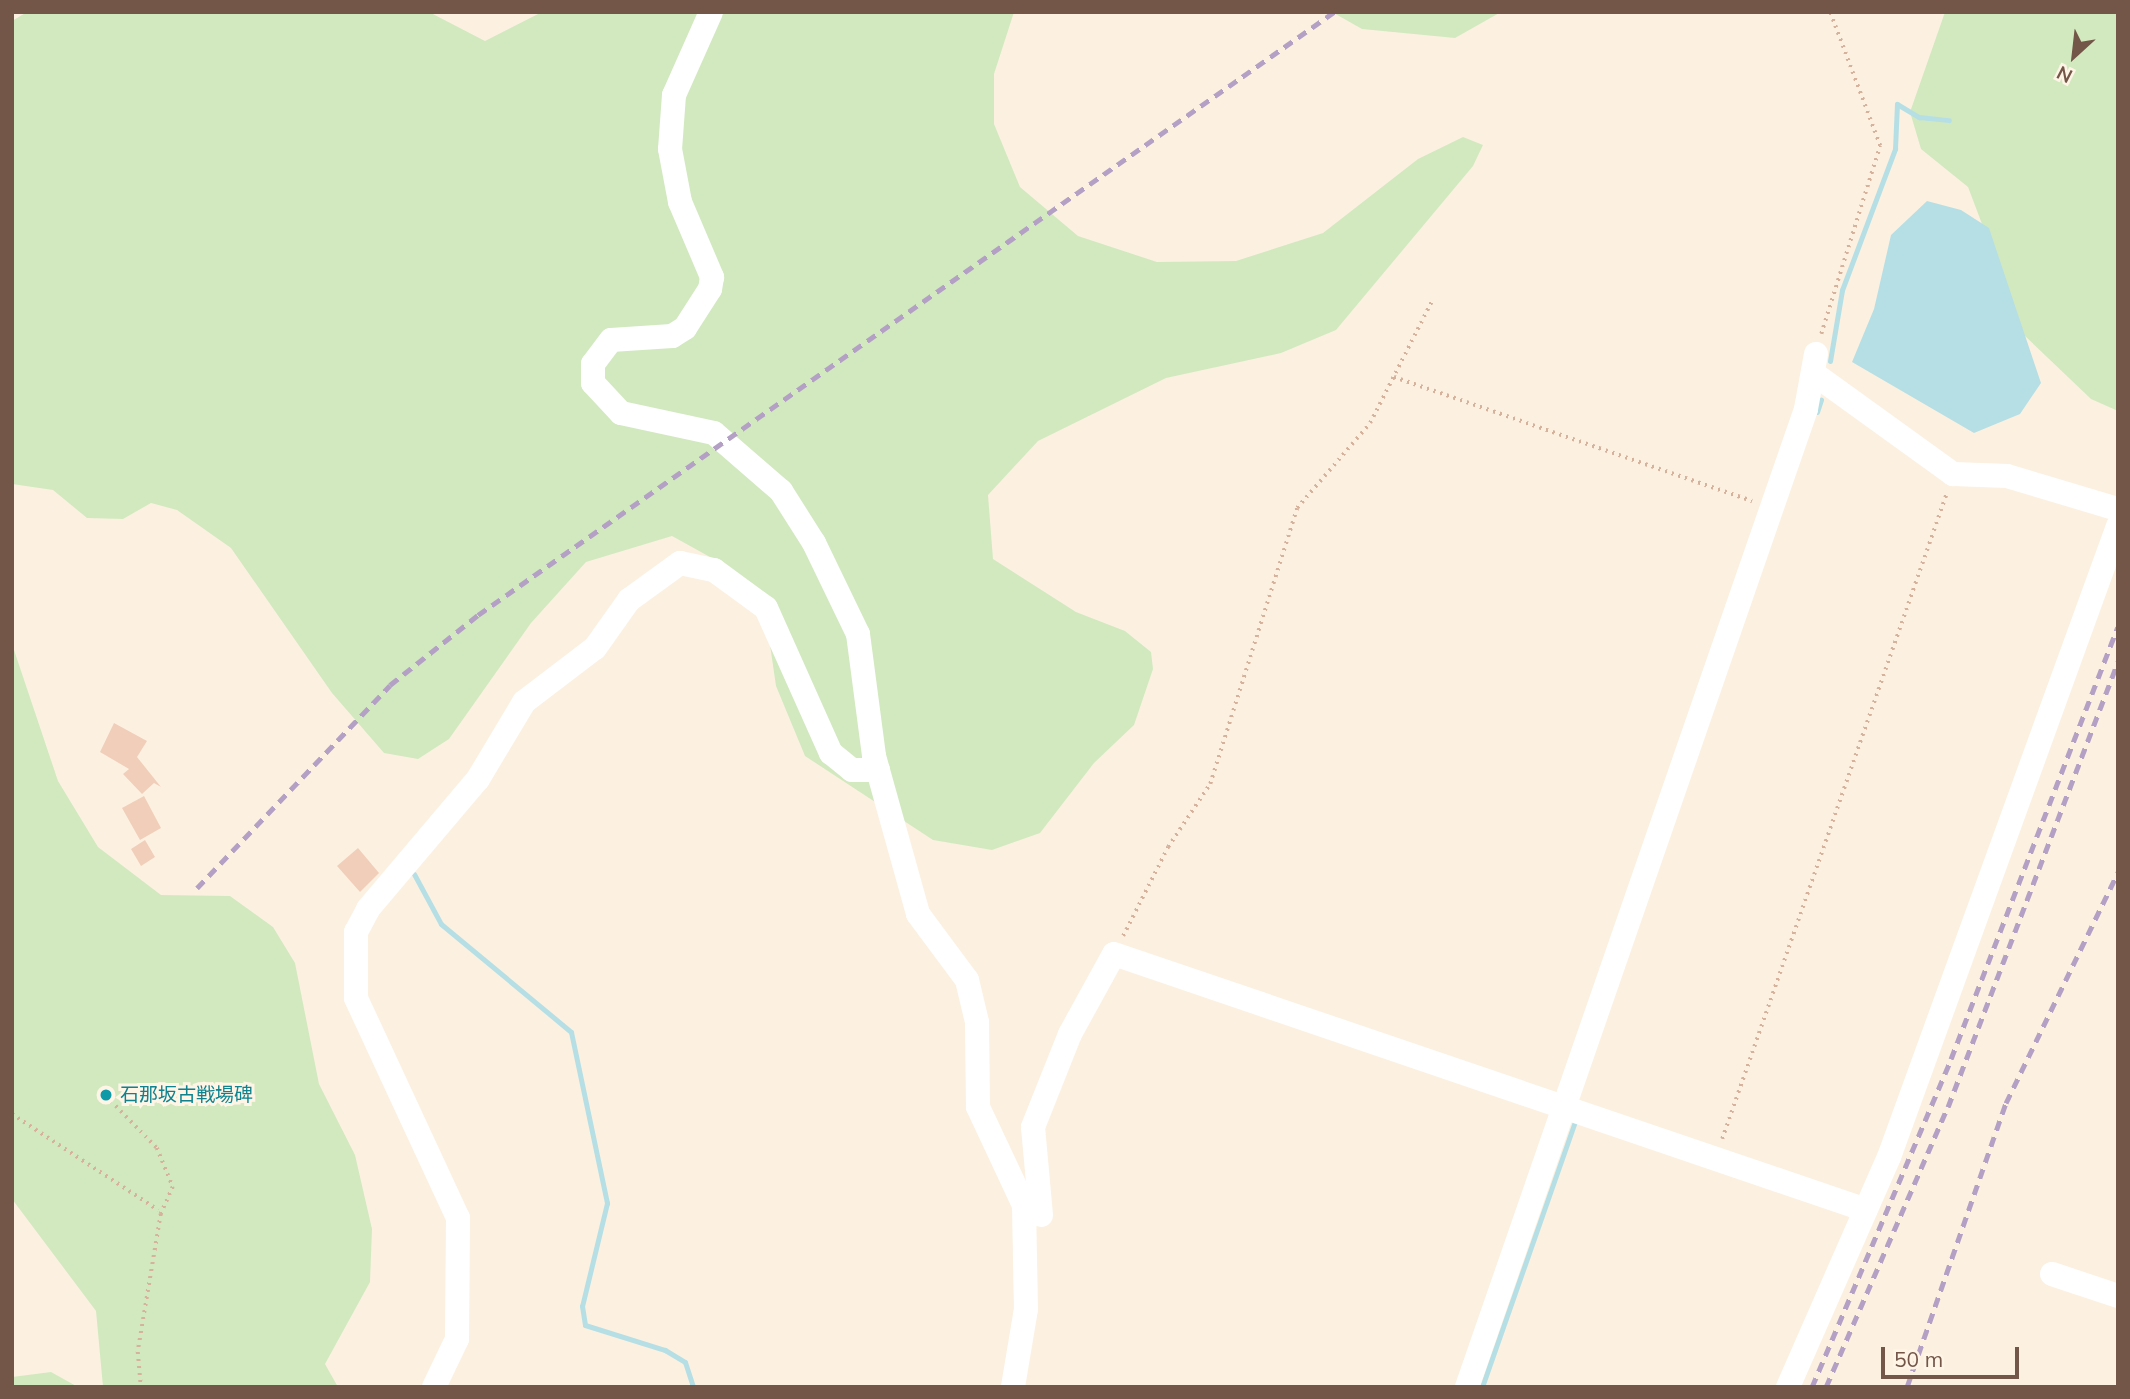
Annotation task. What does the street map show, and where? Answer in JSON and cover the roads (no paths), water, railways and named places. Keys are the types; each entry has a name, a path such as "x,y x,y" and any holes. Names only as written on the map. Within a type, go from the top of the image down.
{"street":[{"path":"711,12 674,95 670,149 710,289 685,328 672,336 611,340 591,373 597,394 621,413 722,442 781,491 814,543 858,635 878,770 918,914 967,980 974,1001 978,1107 1024,1205 1026,1309 1013,1387"},
{"path":"1467,1387 1768,506 1806,409 1814,363 1953,474 2007,477 2118,509"},
{"path":"1788,1387 1866,1210 2020,806 2118,526"},
{"path":"434,1387 457,1339 458,1218 356,998 356,932 368,909 478,779 524,702 595,648 629,600 680,563 714,569 766,608 831,753 852,770 878,770"},
{"path":"1026,1309 1044,1267 1033,1127 1070,1034 1114,954 1866,1210"},
{"path":"2052,1274 2118,1296"}],"water":[{"path":"1927,201 1961,210 1989,228 2041,383 2020,414 1974,433 1852,362 1874,309 1891,235"}],"waterway":[{"path":"1830,361 1842,290 1895,149 1897,104 1919,117 1949,120"},
{"path":"1817,412 1821,400"},
{"path":"414,874 441,924 571,1032 607,1203 582,1306 585,1325 665,1350 685,1362 693,1387"},
{"path":"1482,1387 1575,1122"}],"railway":[{"path":"197,888 390,685 478,615 1334,12"},
{"path":"1812,1387 1951,1059 2118,627"},
{"path":"1826,1387 1948,1107 2118,661"},
{"path":"1907,1387 2006,1103 2118,872"}],"place":[{"name":"石那坂古戦場碑","path":"106,1095"}]}
